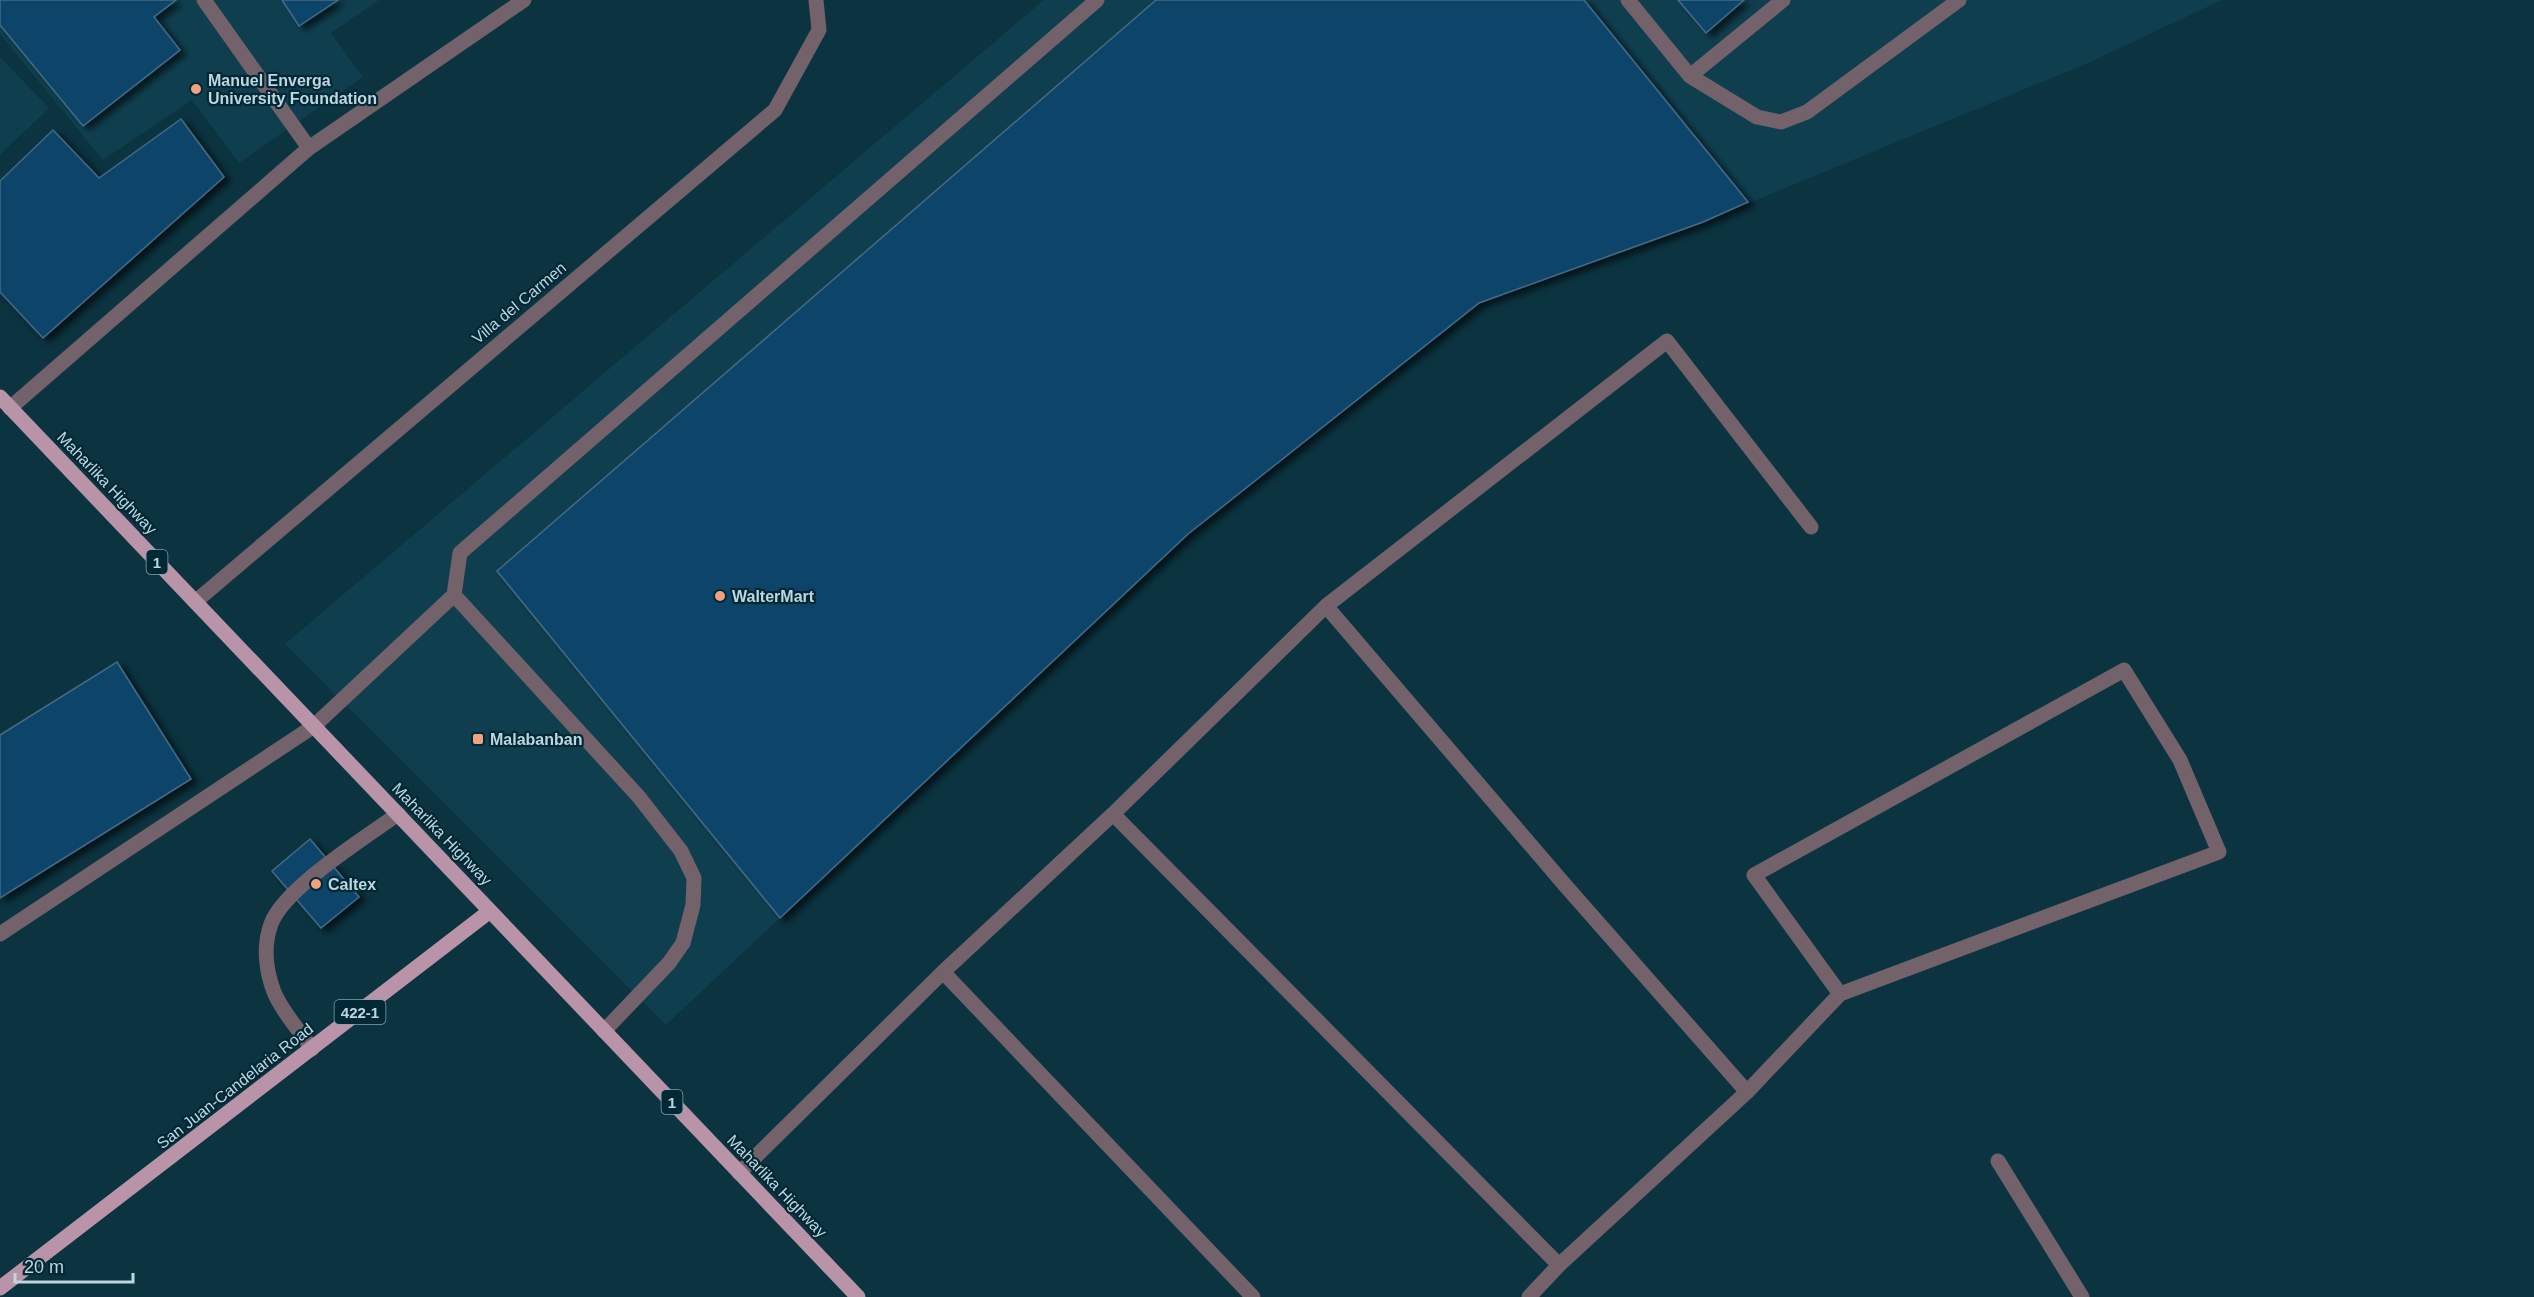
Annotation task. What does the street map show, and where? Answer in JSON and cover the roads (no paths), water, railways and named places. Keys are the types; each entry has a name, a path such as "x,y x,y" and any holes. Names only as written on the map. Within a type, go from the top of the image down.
{"main road":[{"name":"Maharlika Highway","path":"5,402 858,1297"},
{"name":"San Juan-Candelaria Road","path":"0,1288 490,911"}],"street":[{"path":"204,0 309,148"},
{"path":"5,402 309,148 524,0"},
{"name":"Villa del Carmen","path":"195,602 775,110 819,30 816,0"},
{"path":"0,934 314,726 454,595 460,553 1097,0"},
{"path":"1628,0 1690,76 1757,117 1781,122 1807,112 1959,0"},
{"path":"1690,76 1783,0"},
{"path":"739,1173 943,972 1113,814 1326,606 1667,341 1811,527"},
{"path":"454,595 639,797 681,851 694,878 693,905 683,944 669,963 604,1031"},
{"path":"1326,606 1564,884 1747,1092"},
{"path":"1529,1297 1559,1265 1747,1092 1840,994 2219,852 2180,760 2124,670 1754,875 1840,994"},
{"path":"312,1050 274,993 266,963 271,924 287,902 313,876 398,814"},
{"path":"1113,814 1559,1265"},
{"path":"943,972 1253,1297"},
{"path":"1998,1161 2082,1297"}],"place":[{"name":"Manuel Enverga University Foundation","path":"196,89"},
{"name":"WalterMart","path":"720,596"},
{"name":"Malabanban","path":"478,739"},
{"name":"Caltex","path":"316,884"}]}
